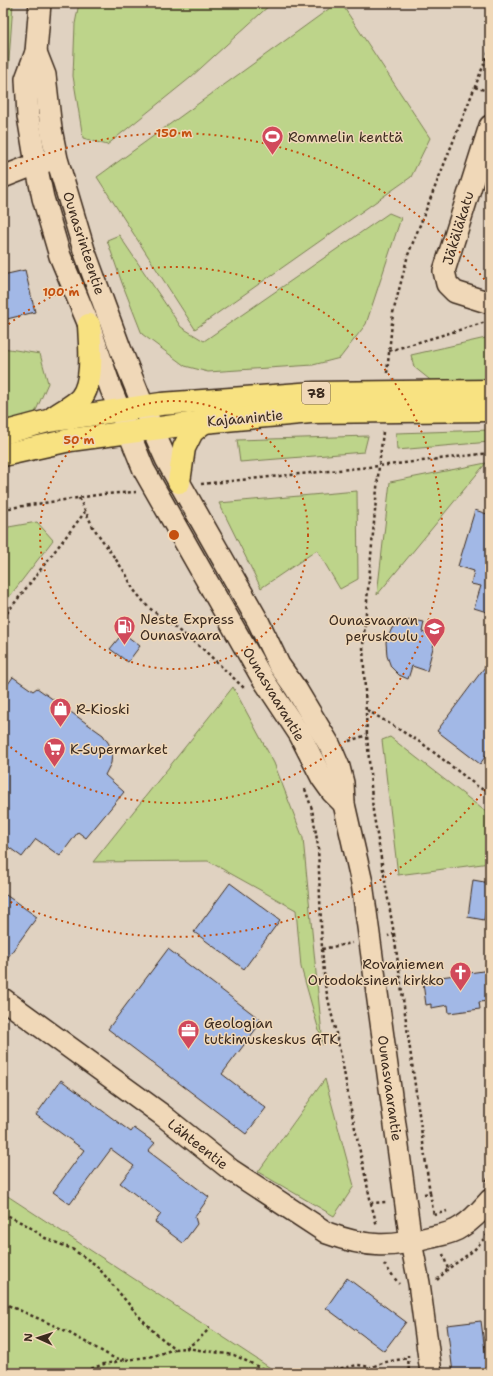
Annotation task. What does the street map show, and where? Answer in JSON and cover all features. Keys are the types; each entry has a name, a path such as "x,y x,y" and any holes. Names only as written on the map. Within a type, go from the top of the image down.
{"main road":[{"path":"48,421 80,399 86,391 90,356 89,325"},
{"name":"Kajaanintie","path":"3,433 48,421 144,406 314,393 490,391"},
{"name":"Kajaanintie","path":"3,455 70,440 152,428 311,412 490,410"},
{"path":"189,483 184,448 192,432 204,422"}],"street":[{"name":"Ounasrinteentie","path":"40,3 36,52 26,79 28,116 36,164 43,198 60,256 89,325 120,410"},
{"name":"Ounasrinteentie","path":"36,52 45,75 50,129 57,160 84,250 120,348 152,428"},
{"name":"Jäkäläkatu","path":"490,126 444,271 447,284 455,292 490,303"},
{"path":"3,177 36,164 57,160"},
{"name":"Ounasvaarantie","path":"120,410 144,470 261,676 300,735 322,778 332,792 344,804"},
{"name":"Ounasvaarantie","path":"152,428 189,483 279,665 296,689 330,746 339,768 343,782 344,804 362,883 411,1242 419,1284 431,1373"},
{"name":"Lähteentie","path":"3,999 160,1114 231,1170 327,1233 363,1244 380,1246 411,1242 460,1229 474,1218 490,1200"}],"path":[{"path":"387,374 394,313 408,255 490,49"},
{"path":"475,87 490,92"},
{"path":"389,351 490,321"},
{"path":"383,432 364,646 367,734 373,811 394,934 434,1215"},
{"path":"189,483 379,466 490,453"},
{"path":"3,509 104,494 137,492"},
{"path":"79,498 93,527 126,574 133,589 148,607 204,650 246,689"},
{"path":"3,618 85,512"},
{"path":"366,710 423,744 477,786 490,794"},
{"path":"347,742 367,734"},
{"path":"303,782 312,809 318,846 325,985 371,1203 376,1218 381,1257 385,1267 402,1290"},
{"path":"322,949 394,934"},
{"path":"371,1203 387,1202 430,1193"},
{"path":"3,1213 28,1226 45,1238 72,1249 96,1265 138,1314 155,1332 175,1349"},
{"path":"436,1282 448,1269 474,1250 490,1232"},
{"path":"441,1249 448,1269"},
{"path":"3,1303 62,1329 114,1358 126,1360"},
{"path":"186,1348 198,1340 210,1328"},
{"path":"80,1373 104,1364 154,1356 175,1349 186,1348 234,1355 268,1372"},
{"path":"408,1350 409,1373"},
{"path":"317,1373 358,1365 371,1367 408,1358"},
{"path":"364,1373 371,1367"},
{"path":"3,1370 10,1373"}],"green space":[{"path":"3,3 13,3 3,135"},
{"path":"79,3 272,3 190,78 107,145 83,138 73,76 75,24"},
{"name":"Rommelin kenttä","path":"337,3 341,3 430,138 411,177 195,329 97,177"},
{"path":"389,213 401,218 366,324 340,358 313,365 208,372 185,366 142,334 107,240 119,235 181,327 204,341"},
{"path":"490,337 490,386 434,383 414,367 411,355"},
{"path":"3,348 40,354 48,383 34,415 3,422"},
{"path":"490,430 490,442 397,450 396,433"},
{"path":"368,436 364,452 240,462 237,440"},
{"path":"486,463 377,595 390,482"},
{"path":"357,491 358,579 340,589 317,550 261,588 219,503"},
{"path":"37,522 53,540 3,605 3,528"},
{"path":"233,687 274,763 303,838 323,1045 301,967 296,910 208,861 93,862"},
{"path":"390,737 490,815 490,863 398,875 382,740"},
{"path":"325,1079 354,1186 334,1216 258,1172"},
{"path":"3,1193 278,1373 3,1373"}],"building":[{"path":"25,270 35,312 3,320 3,275"},
{"path":"475,510 490,515 490,613 474,608 481,586 471,584 474,571 458,566"},
{"path":"413,620 424,622 422,632 436,636 427,671 412,666 408,679 399,675 391,667 387,656 386,642 392,628 402,622"},
{"name":"Neste Express Ounasvaara","path":"123,633 140,646 128,662 110,649"},
{"path":"490,660 490,750 480,764 437,731"},
{"name":"K-Supermarket","path":"13,677 33,691 37,688 103,735 109,744 112,753 111,763 105,775 124,792 86,838 78,832 60,856 36,839 22,857 3,843 3,691"},
{"path":"473,880 490,883 484,920 468,917"},
{"path":"230,883 280,920 244,969 194,932"},
{"path":"3,893 37,917 3,964"},
{"name":"Geologian tutkimuskeskus GTK","path":"168,949 262,1021 222,1074 266,1108 246,1134 108,1029"},
{"path":"490,970 490,1001 479,1002 480,1009 449,1013 448,1005 431,1008 431,1004 426,1005 423,983 428,982 427,979"},
{"path":"61,1080 131,1132 134,1128 155,1143 148,1151 209,1197 195,1217 197,1224 183,1243 155,1222 161,1214 120,1183 134,1166 111,1149 70,1204 53,1192 84,1150 36,1115"},
{"path":"347,1278 406,1322 384,1351 326,1308"},
{"path":"481,1321 488,1373 453,1373 447,1325"}],"place":[{"name":"Rommelin kenttä","path":"272,156"},
{"name":"Neste Express Ounasvaara","path":"125,646"},
{"name":"Ounasvaaran peruskoulu","path":"434,648"},
{"name":"R-Kioski","path":"60,728"},
{"name":"K-Supermarket","path":"55,768"},
{"name":"Rovaniemen Ortodoksinen kirkko","path":"460,992"},
{"name":"Geologian tutkimuskeskus GTK","path":"188,1050"}]}
